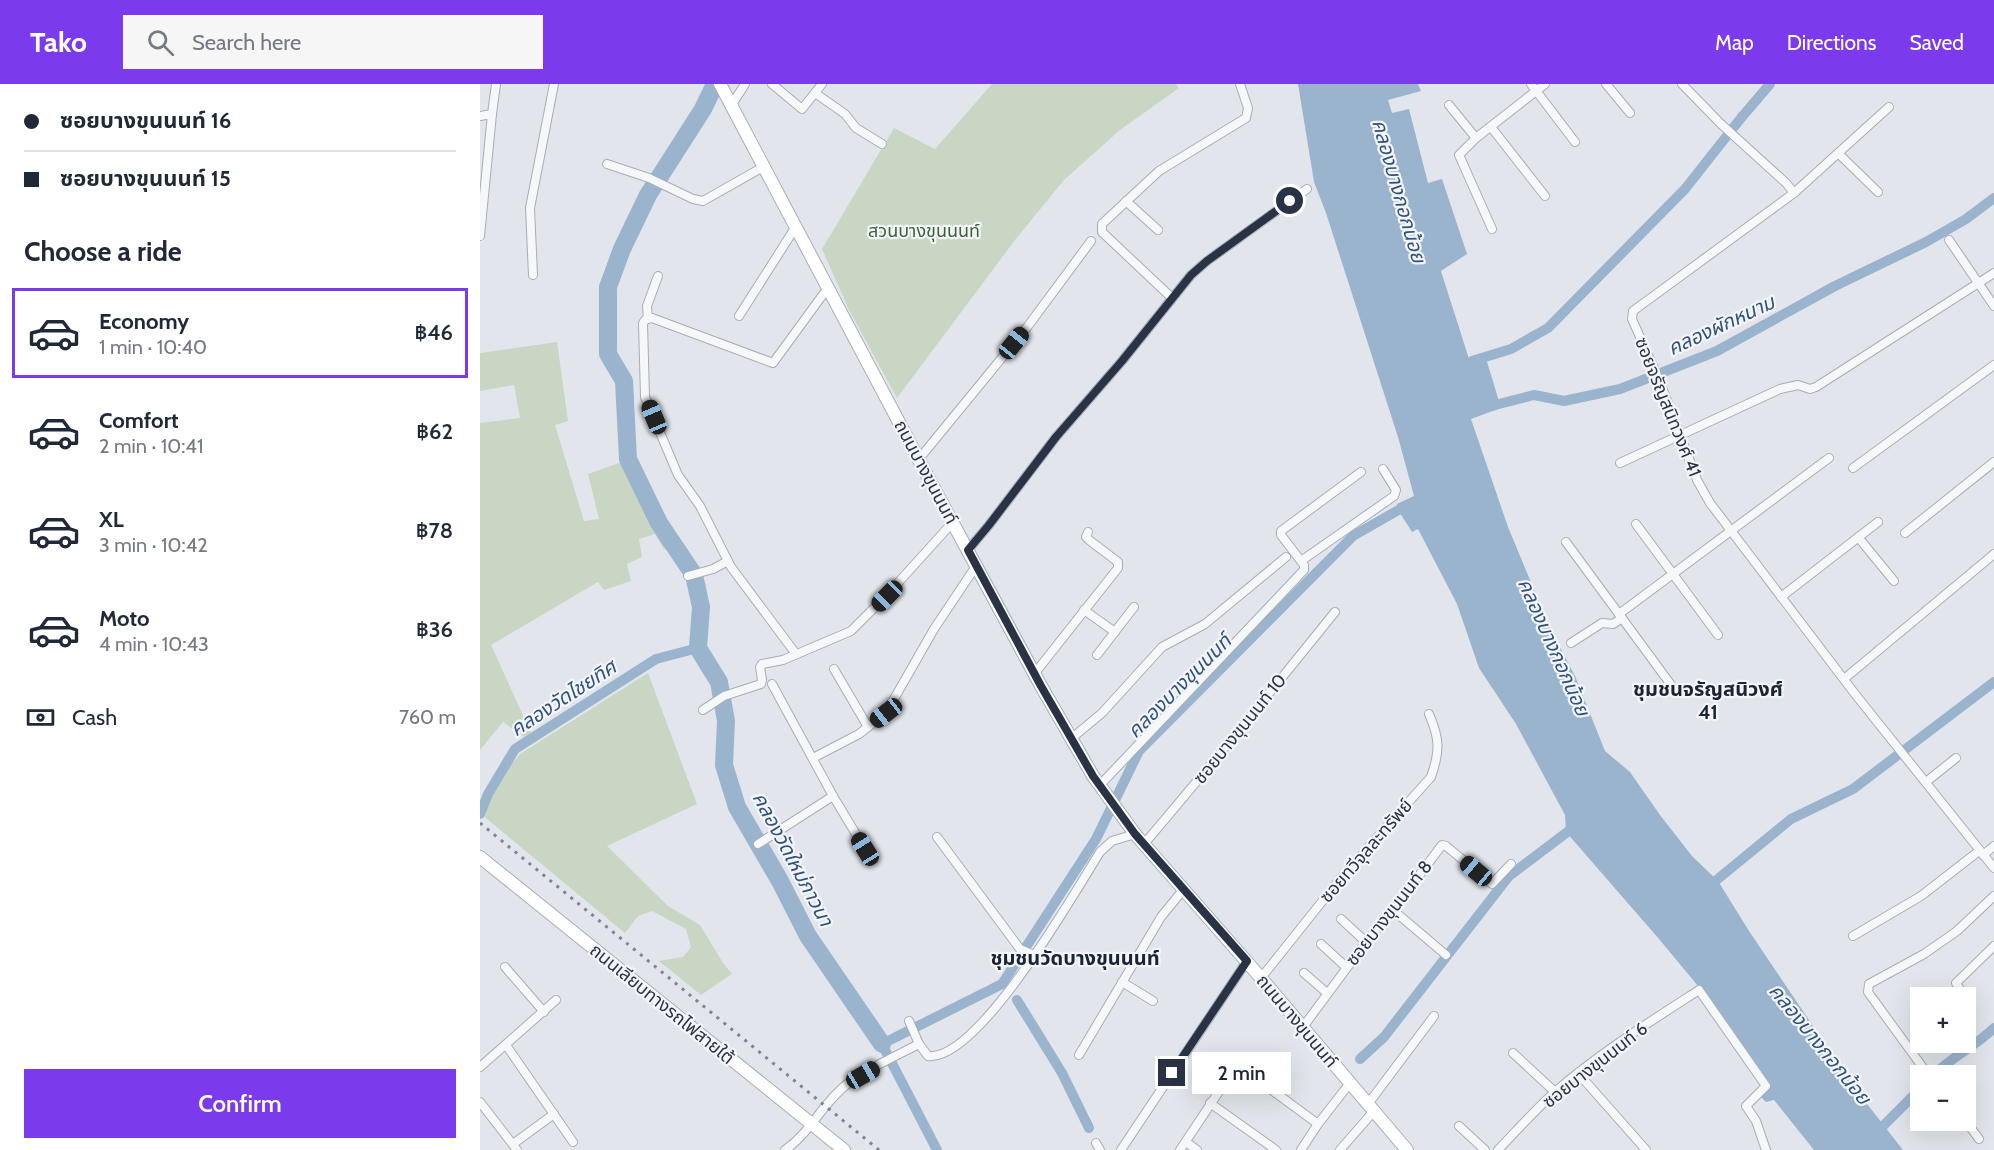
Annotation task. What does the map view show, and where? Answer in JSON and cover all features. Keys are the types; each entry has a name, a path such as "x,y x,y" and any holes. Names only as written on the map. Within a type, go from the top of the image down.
{"street":[{"path":"480,236 496,84"},
{"path":"533,275 530,208 554,84"},
{"name":"ถนนบางขุนนนท์","path":"720,84 952,522 1035,673 1109,799 1135,834 1247,961 1407,1150"},
{"path":"731,106 745,84"},
{"path":"772,84 802,109 822,84"},
{"path":"1172,298 1102,232 1101,227 1105,220 1159,171 1248,116 1248,108 1240,84"},
{"path":"1492,229 1459,155 1534,87 1545,84"},
{"path":"1606,84 1630,113"},
{"path":"1682,84 1794,193 1889,107"},
{"path":"1534,87 1575,142"},
{"path":"815,93 844,114 856,128 882,144"},
{"path":"1449,105 1476,138"},
{"path":"480,116 492,114"},
{"path":"1491,126 1545,196"},
{"path":"1839,154 1878,192"},
{"path":"607,164 649,178 703,201 763,167"},
{"path":"968,550 1056,437 1122,361 1191,275 1307,189"},
{"name":"ซอยจรัญสนิทวงศ์ 41","path":"1794,193 1633,311 1632,319 1681,434 1697,480 1730,531 1994,868"},
{"path":"1126,201 1158,230"},
{"path":"739,316 795,228"},
{"path":"1949,240 1994,306"},
{"path":"919,459 1028,326 1092,241"},
{"path":"1620,463 1780,390 1798,385 1810,389 1816,387 1994,273"},
{"path":"648,319 647,306 658,276"},
{"path":"648,319 773,363 827,289"},
{"path":"648,319 643,323 645,397 678,476 700,506 728,561 795,654"},
{"path":"1853,468 1994,365"},
{"path":"1571,643 1602,623 1613,624 1673,573 1829,458"},
{"path":"1905,533 1994,462"},
{"path":"1301,561 1394,496 1396,490 1383,469"},
{"path":"1100,785 1304,570 1304,565 1281,535 1281,531 1361,472"},
{"path":"703,710 724,696 762,683 760,667 762,664 783,660 851,631 887,596 952,522"},
{"path":"1780,597 1878,522"},
{"path":"1636,524 1718,635"},
{"path":"1035,673 1119,565 1115,559 1086,537 1089,532"},
{"path":"1858,537 1894,581"},
{"path":"1566,542 1677,693"},
{"path":"1844,679 1994,555"},
{"path":"1072,738 1102,713 1162,647 1205,624 1286,557"},
{"path":"688,576 713,569 728,561"},
{"path":"813,758 868,728 886,713 934,629 976,566"},
{"path":"1097,655 1134,607"},
{"path":"1084,610 1115,632"},
{"name":"ซอยบางขุนนนท์ 10","path":"1144,844 1221,754 1335,612"},
{"path":"834,669 868,728"},
{"path":"772,684 833,796 865,849"},
{"name":"ซอยทวีจุลละทรัพย์","path":"1261,978 1340,879 1431,777 1436,762 1437,733 1429,714"},
{"path":"1926,782 1956,758"},
{"path":"759,843 833,796"},
{"path":"912,1026 919,1044 927,1055 932,1056 955,1046 972,1034 1023,974 1100,852 1112,841 1135,834"},
{"path":"937,837 1020,949 1034,956"},
{"name":"ซอยบางขุนนนท์ 8","path":"1303,1027 1442,845 1492,884 1511,864"},
{"path":"1853,936 1921,896 1994,846"},
{"name":"ถนนเลียบทางรถไฟสายใต้","path":"481,858 844,1150"},
{"path":"1079,1055 1161,917 1183,890"},
{"path":"1921,1065 1868,992 1869,984 1924,954 1957,931 1994,896"},
{"path":"1393,910 1446,955"},
{"path":"1341,919 1366,942"},
{"path":"1321,944 1346,968"},
{"path":"1958,987 1956,983 1994,946"},
{"path":"1121,1150 1247,961"},
{"path":"505,967 543,1011"},
{"path":"1304,973 1327,993"},
{"path":"1122,982 1153,1001"},
{"name":"ซอยบางขุนนนท์ 6","path":"1498,1150 1555,1092 1578,1073 1642,1027 1700,990 1766,1086 1746,1106 1756,1121 1766,1150"},
{"path":"480,1067 556,1000"},
{"path":"1340,1150 1434,1016"},
{"path":"785,1150 812,1125 825,1106 846,1085 919,1044"},
{"path":"506,1045 573,1142"},
{"path":"1513,1053 1555,1092"},
{"path":"1180,1150 1234,1067 1239,1066 1318,1124"},
{"path":"1578,1073 1646,1150"},
{"path":"1301,1150 1350,1083"},
{"path":"480,1102 515,1147 554,1114"},
{"path":"1210,1103 1276,1150"},
{"path":"1459,1126 1485,1150"},
{"path":"1974,1131 1980,1139"},
{"path":"1186,1142 1197,1150"}],"green space":[{"name":"สวนบางขุนนนท์","path":"992,84 1176,84 1179,88 1120,130 1064,180 1015,240 897,398 849,310 822,249 894,128 935,149"},
{"path":"557,342 568,421 555,425 584,521 599,519 588,474 627,460 677,543 664,550 655,534 639,539 642,557 627,564 631,581 604,590 598,582 491,645 531,733 524,737 503,722 480,750 480,423 520,418 514,385 480,391 480,353"},
{"path":"648,673 697,804 607,846 668,906 700,925 732,974 701,995 659,961 683,957 691,947 686,929 652,911 638,916 625,933 482,815 506,770 520,754"}],"water":[{"name":"คลองบางกอกน้อย","path":"1298,84 1418,84 1421,91 1388,100 1392,113 1409,109 1428,183 1442,179 1467,254 1441,271 1469,359 1485,355 1501,408 1471,419 1508,527 1550,628 1575,676 1605,751 1630,772 1692,856 1718,881 1857,1091 1903,1150 1814,1150 1774,1100 1766,1102 1760,1096 1769,1087 1698,986 1566,832 1565,815 1516,724 1479,668 1457,604 1418,529 1412,532 1398,510 1397,504 1414,496 1398,437 1314,182"}],"waterway":[{"name":"คลองวัดใหม่ภาวนา","path":"715,84 703,109 648,195 622,249 608,287 608,354 624,381 628,459 659,523 694,575 701,607 698,648 719,682 726,721 724,765 737,807 780,881 808,936 882,1044"},
{"path":"1472,361 1511,349 1548,328 1685,189 1770,84"},
{"name":"คลองผักหนาม","path":"1487,407 1534,395 1564,401 1620,389 1717,351 1835,286 1926,242 1966,219 1994,198"},
{"name":"คลองบางขุนนนท์","path":"937,1150 882,1044 1002,984 1096,839 1139,751 1353,536 1409,504"},
{"name":"คลองวัดไชยทิศ","path":"480,814 488,794 515,749 656,659 698,648"},
{"path":"1708,887 1791,819 1853,789 1994,682"},
{"path":"1360,1059 1384,1037 1509,876 1578,824"},
{"path":"1017,1000 1062,1073 1089,1128"},
{"path":"1946,1065 1994,1028"},
{"path":"1874,1135 1910,1099"}],"railway":[{"path":"480,823 879,1150"}],"district":[{"name":"ชุมชนจรัญสนิวงศ์ 41","path":"1708,700"},
{"name":"ชุมชนวัดบางขุนนนท์","path":"1075,958"}],"route":[{"path":"1172,1073 1247,961 1183,890 1113,806 1041,686 968,550 1056,437 1122,361 1191,275 1290,201"}]}
